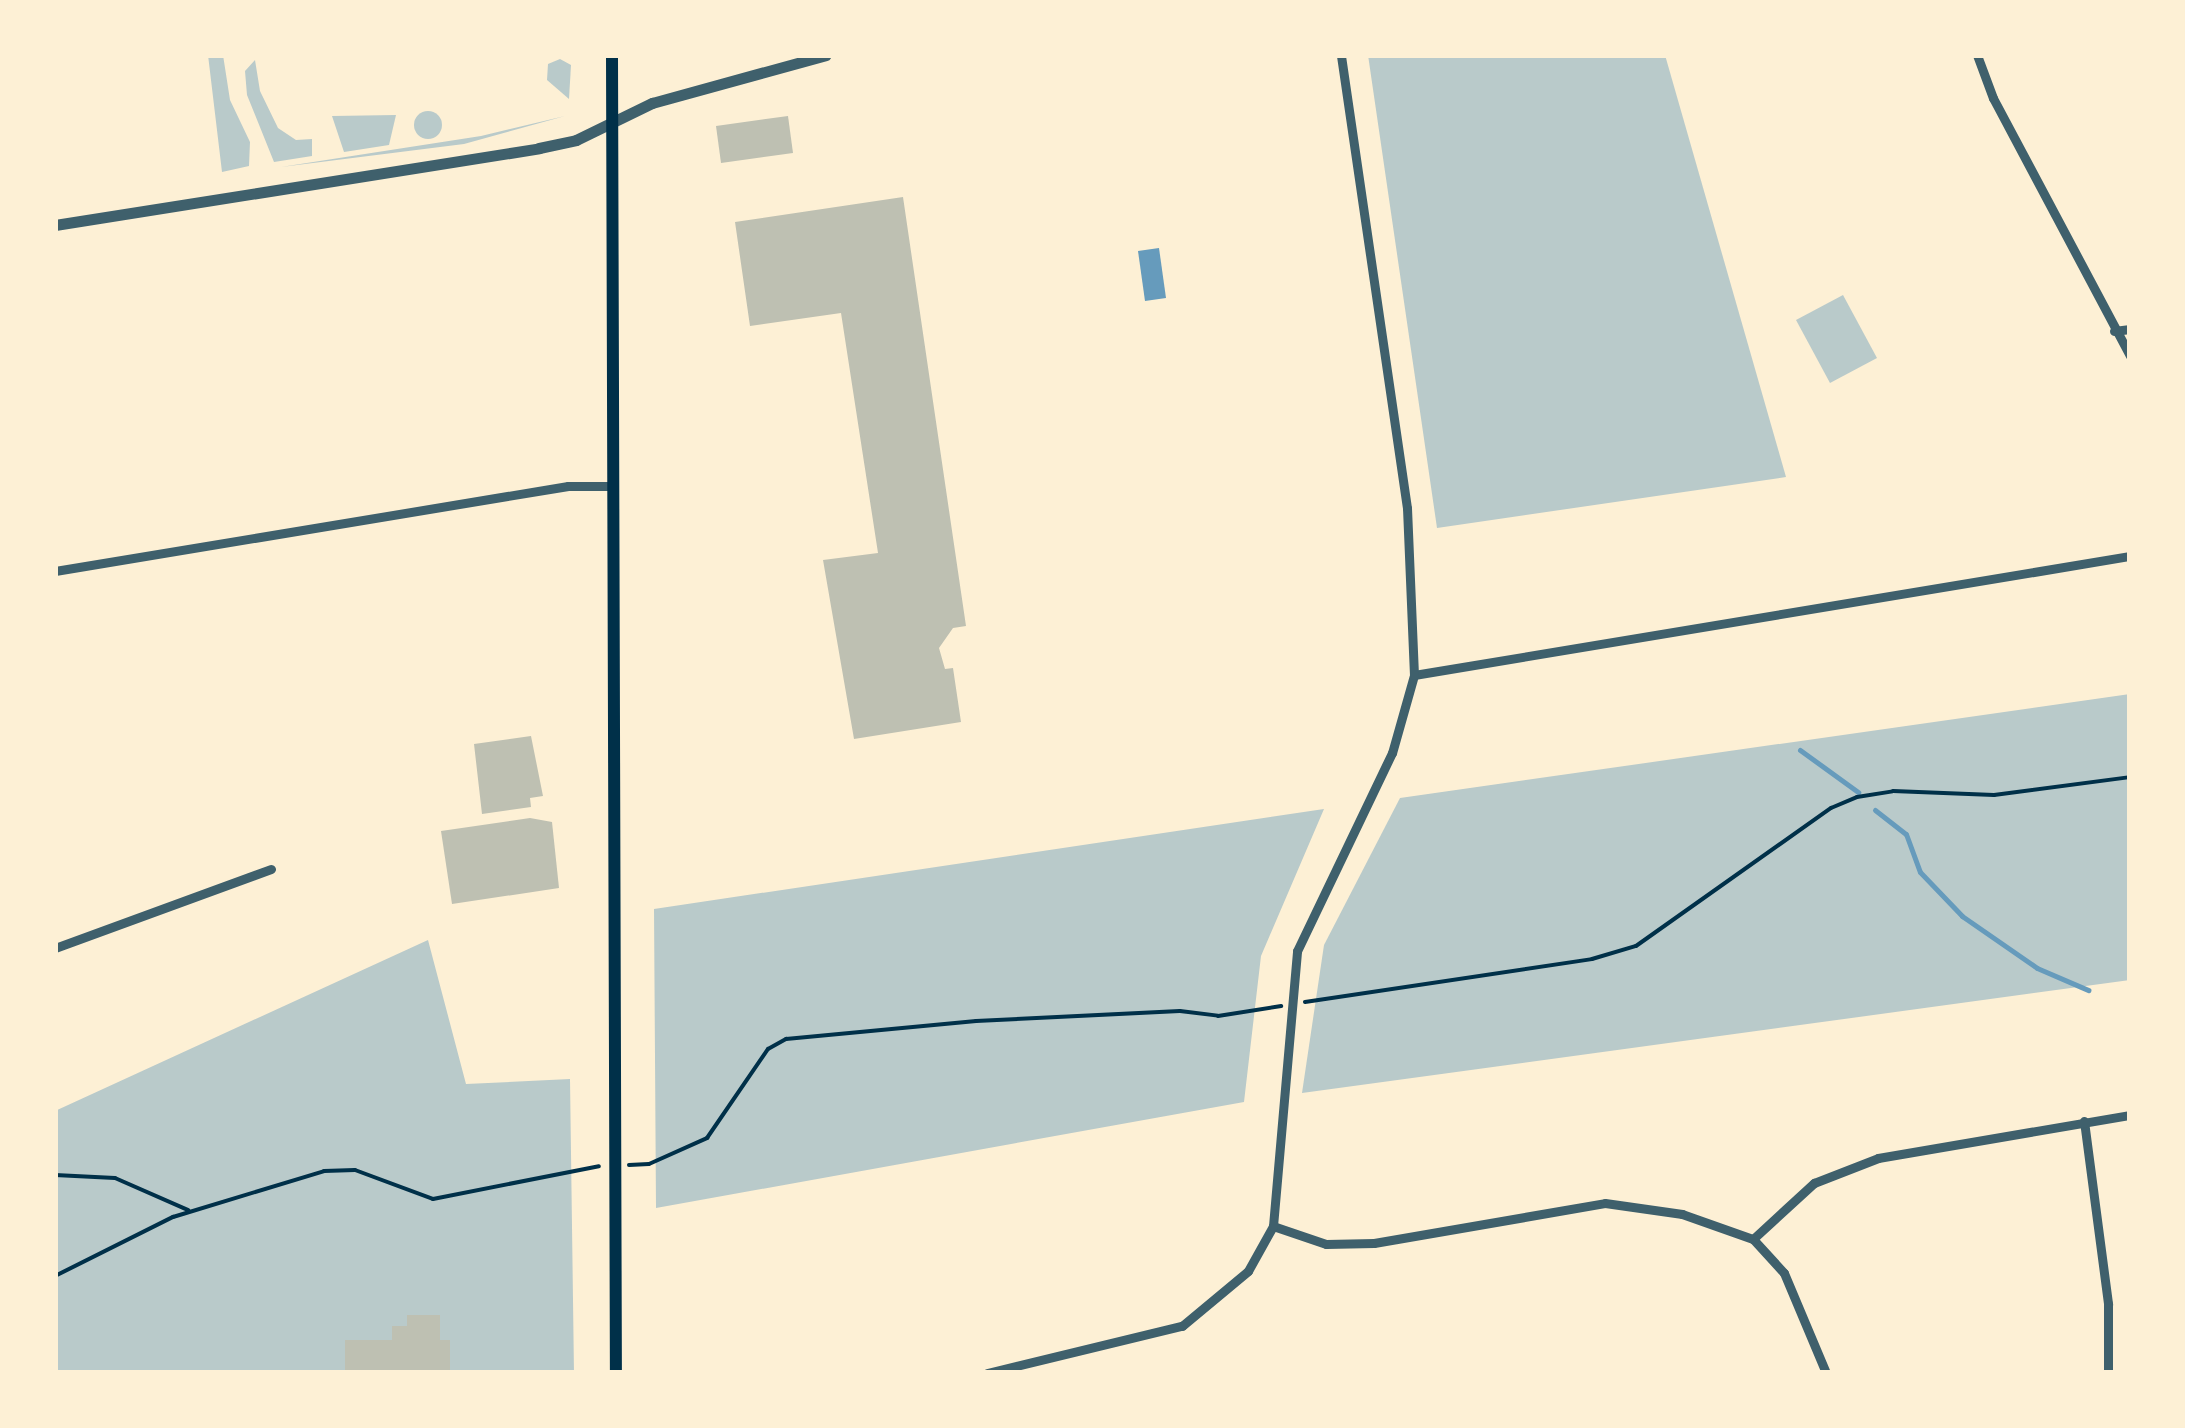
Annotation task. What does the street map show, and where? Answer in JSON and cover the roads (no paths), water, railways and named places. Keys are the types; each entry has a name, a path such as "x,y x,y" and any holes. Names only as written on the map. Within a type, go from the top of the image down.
{"main road":[{"path":"612,55 609,486 616,1373"}],"street":[{"path":"55,225 539,148 613,123 696,88 826,55"},
{"path":"986,1373 1182,1326 1248,1271 1273,1226 1297,951 1392,753 1414,674 1407,508 1341,55"},
{"path":"1977,55 2130,356"},
{"path":"2114,331 2130,329"},
{"path":"55,571 568,486 609,486"},
{"path":"1414,674 2130,556"},
{"path":"55,948 271,868"},
{"path":"1752,1239 1814,1183 1878,1158 2130,1115"},
{"path":"2084,1121 2108,1304 2108,1373"},
{"path":"1273,1226 1326,1244 1374,1243 1605,1203 1682,1214 1752,1239 1784,1273 1826,1373"}],"water":[{"path":"1159,248 1166,298 1145,301 1138,251"}],"waterway":[{"path":"1800,750 1858,792"},
{"path":"1875,810 1906,834 1920,872 1962,916 2037,968 2088,990"}]}
